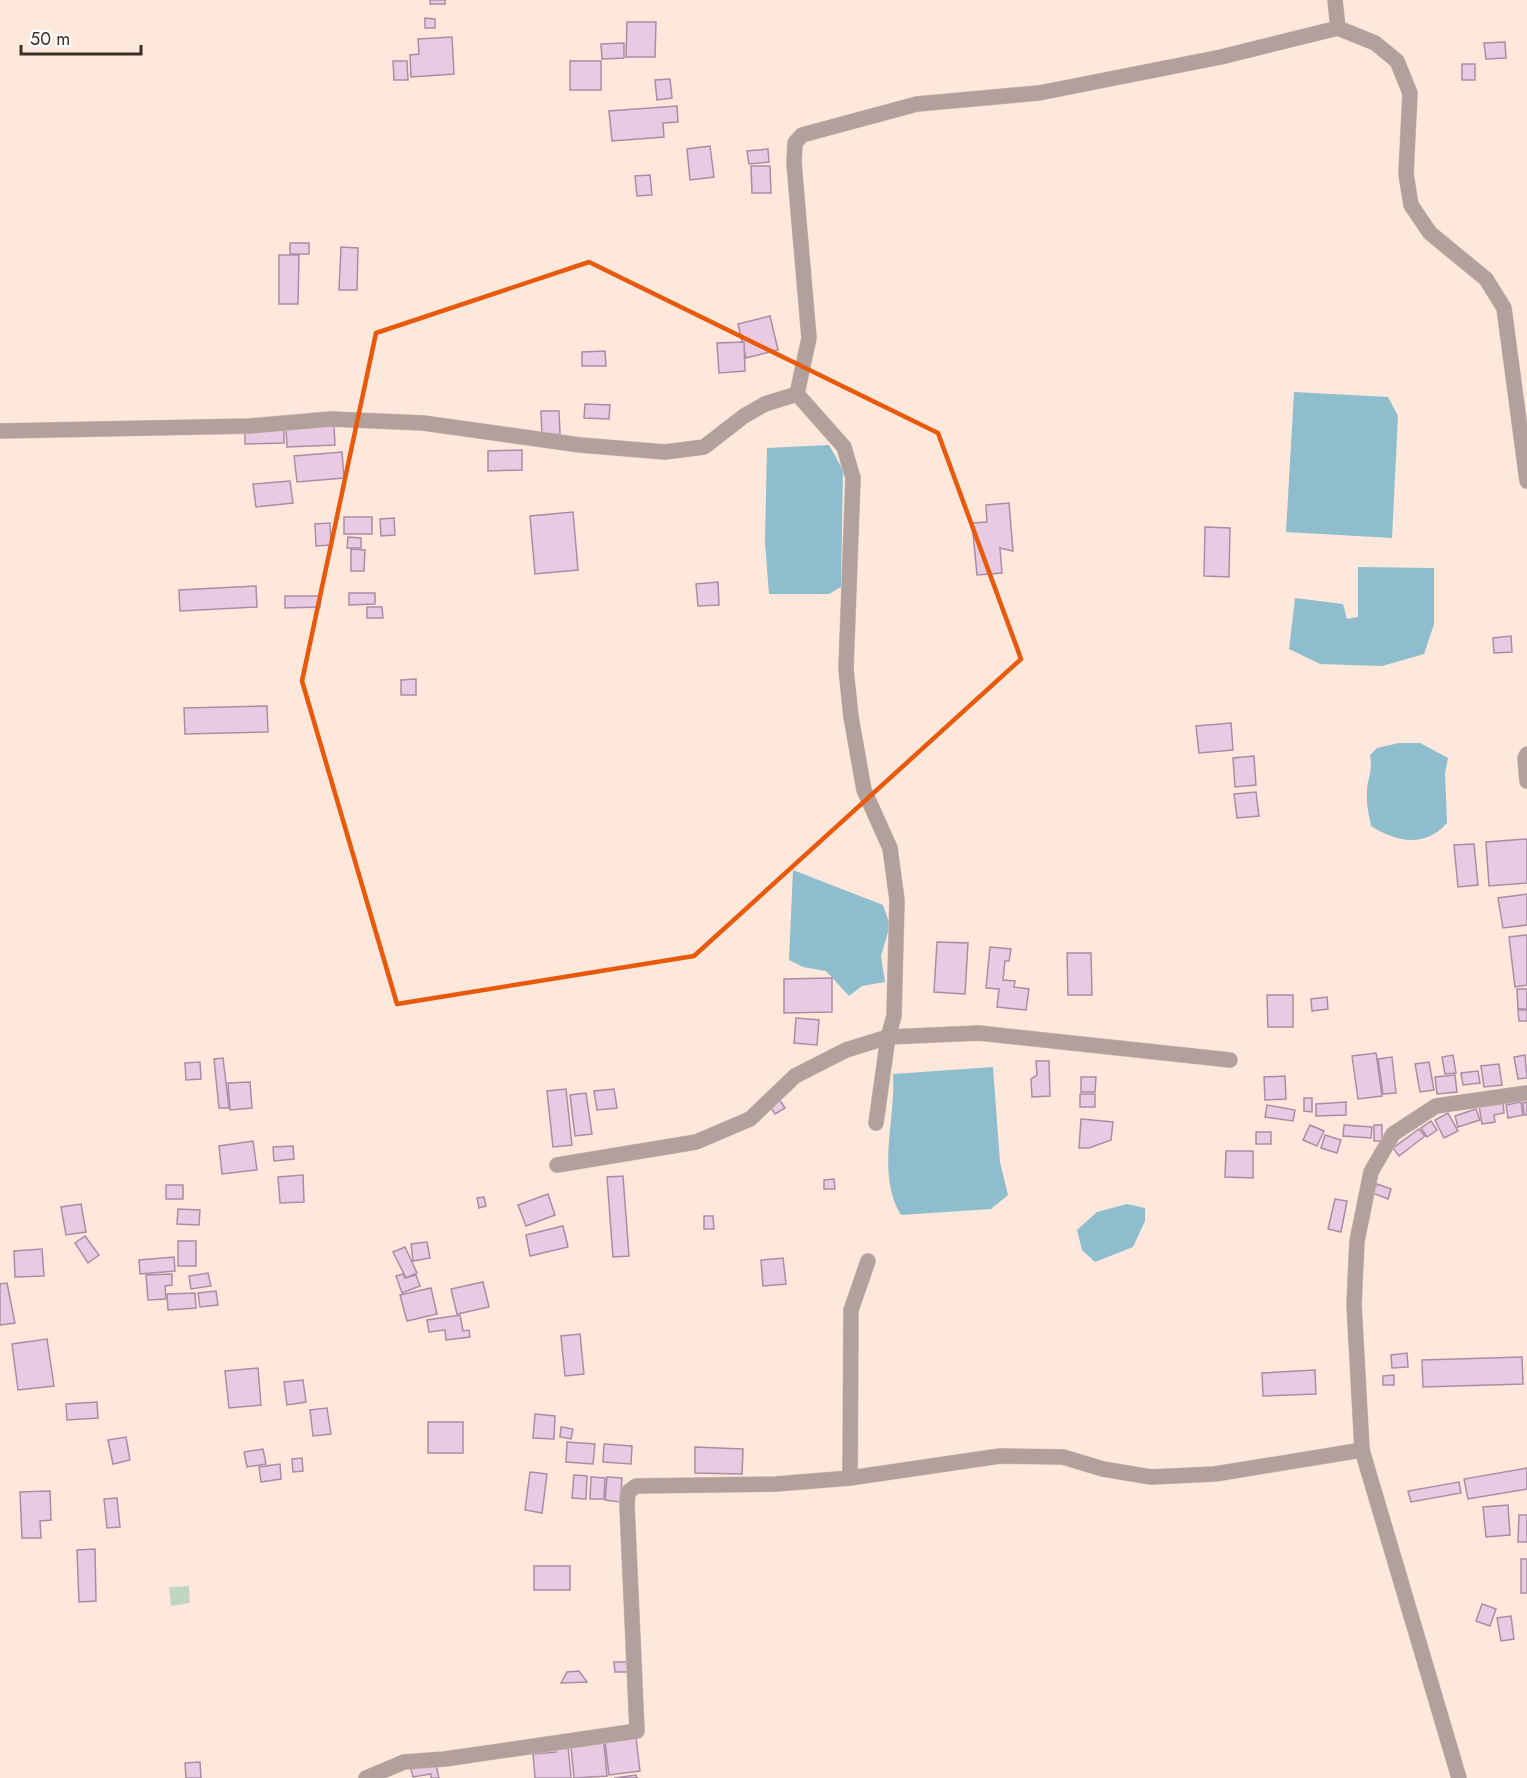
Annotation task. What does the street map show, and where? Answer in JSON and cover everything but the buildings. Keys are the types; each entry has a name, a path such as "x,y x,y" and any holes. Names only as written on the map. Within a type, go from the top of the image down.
{"street":[{"path":"1335,0 1338,28"},
{"path":"797,394 809,338 794,163 795,143 802,135 917,104 1039,93 1221,57 1338,28 1375,44 1397,61 1410,93 1406,174 1411,205 1430,233 1486,279 1504,308 1527,480"},
{"path":"0,431 250,426 331,419 423,423 580,445 665,452 704,447 744,416 765,404 797,394"},
{"path":"797,394 844,447 853,478 846,669 851,717 864,790 890,848 897,900 894,1016 888,1037 876,1123"},
{"path":"1527,754 1527,781"},
{"path":"557,1165 696,1142 750,1119 795,1076 846,1050 888,1037 979,1033 1230,1060"},
{"path":"1459,1778 1362,1449 1354,1304 1357,1241 1371,1172 1393,1134 1436,1106 1527,1093"},
{"path":"850,1478 851,1310 868,1261"},
{"path":"366,1778 404,1762 445,1759 637,1731 627,1505 628,1492 636,1486 776,1484 850,1478 1000,1456 1063,1457 1102,1469 1150,1477 1215,1474 1362,1449"}],"highlighted area":[{"path":"589,262 938,433 1021,659 694,956 397,1004 302,681 376,333"}],"green space":[{"path":"189,1586 190,1603 171,1606 169,1587"}],"water":[{"path":"1294,392 1388,397 1398,416 1392,538 1286,532"},
{"path":"829,445 843,470 841,587 829,594 769,594 765,542 767,448"},
{"path":"1358,567 1434,568 1434,624 1424,654 1382,666 1320,664 1289,649 1295,598 1343,604 1347,619 1358,617"},
{"path":"1399,743 1420,743 1448,758 1445,773 1447,823 1438,831 1420,839 1400,839 1371,826 1367,797 1371,767 1370,755 1377,748"},
{"path":"793,870 883,905 890,925 881,956 885,982 862,986 849,996 826,971 803,967 789,960"},
{"path":"993,1067 1000,1162 1008,1195 991,1209 901,1215 894,1199 888,1164 893,1074"},
{"path":"1127,1204 1145,1208 1145,1221 1133,1247 1095,1262 1082,1250 1077,1230 1097,1212"}]}
